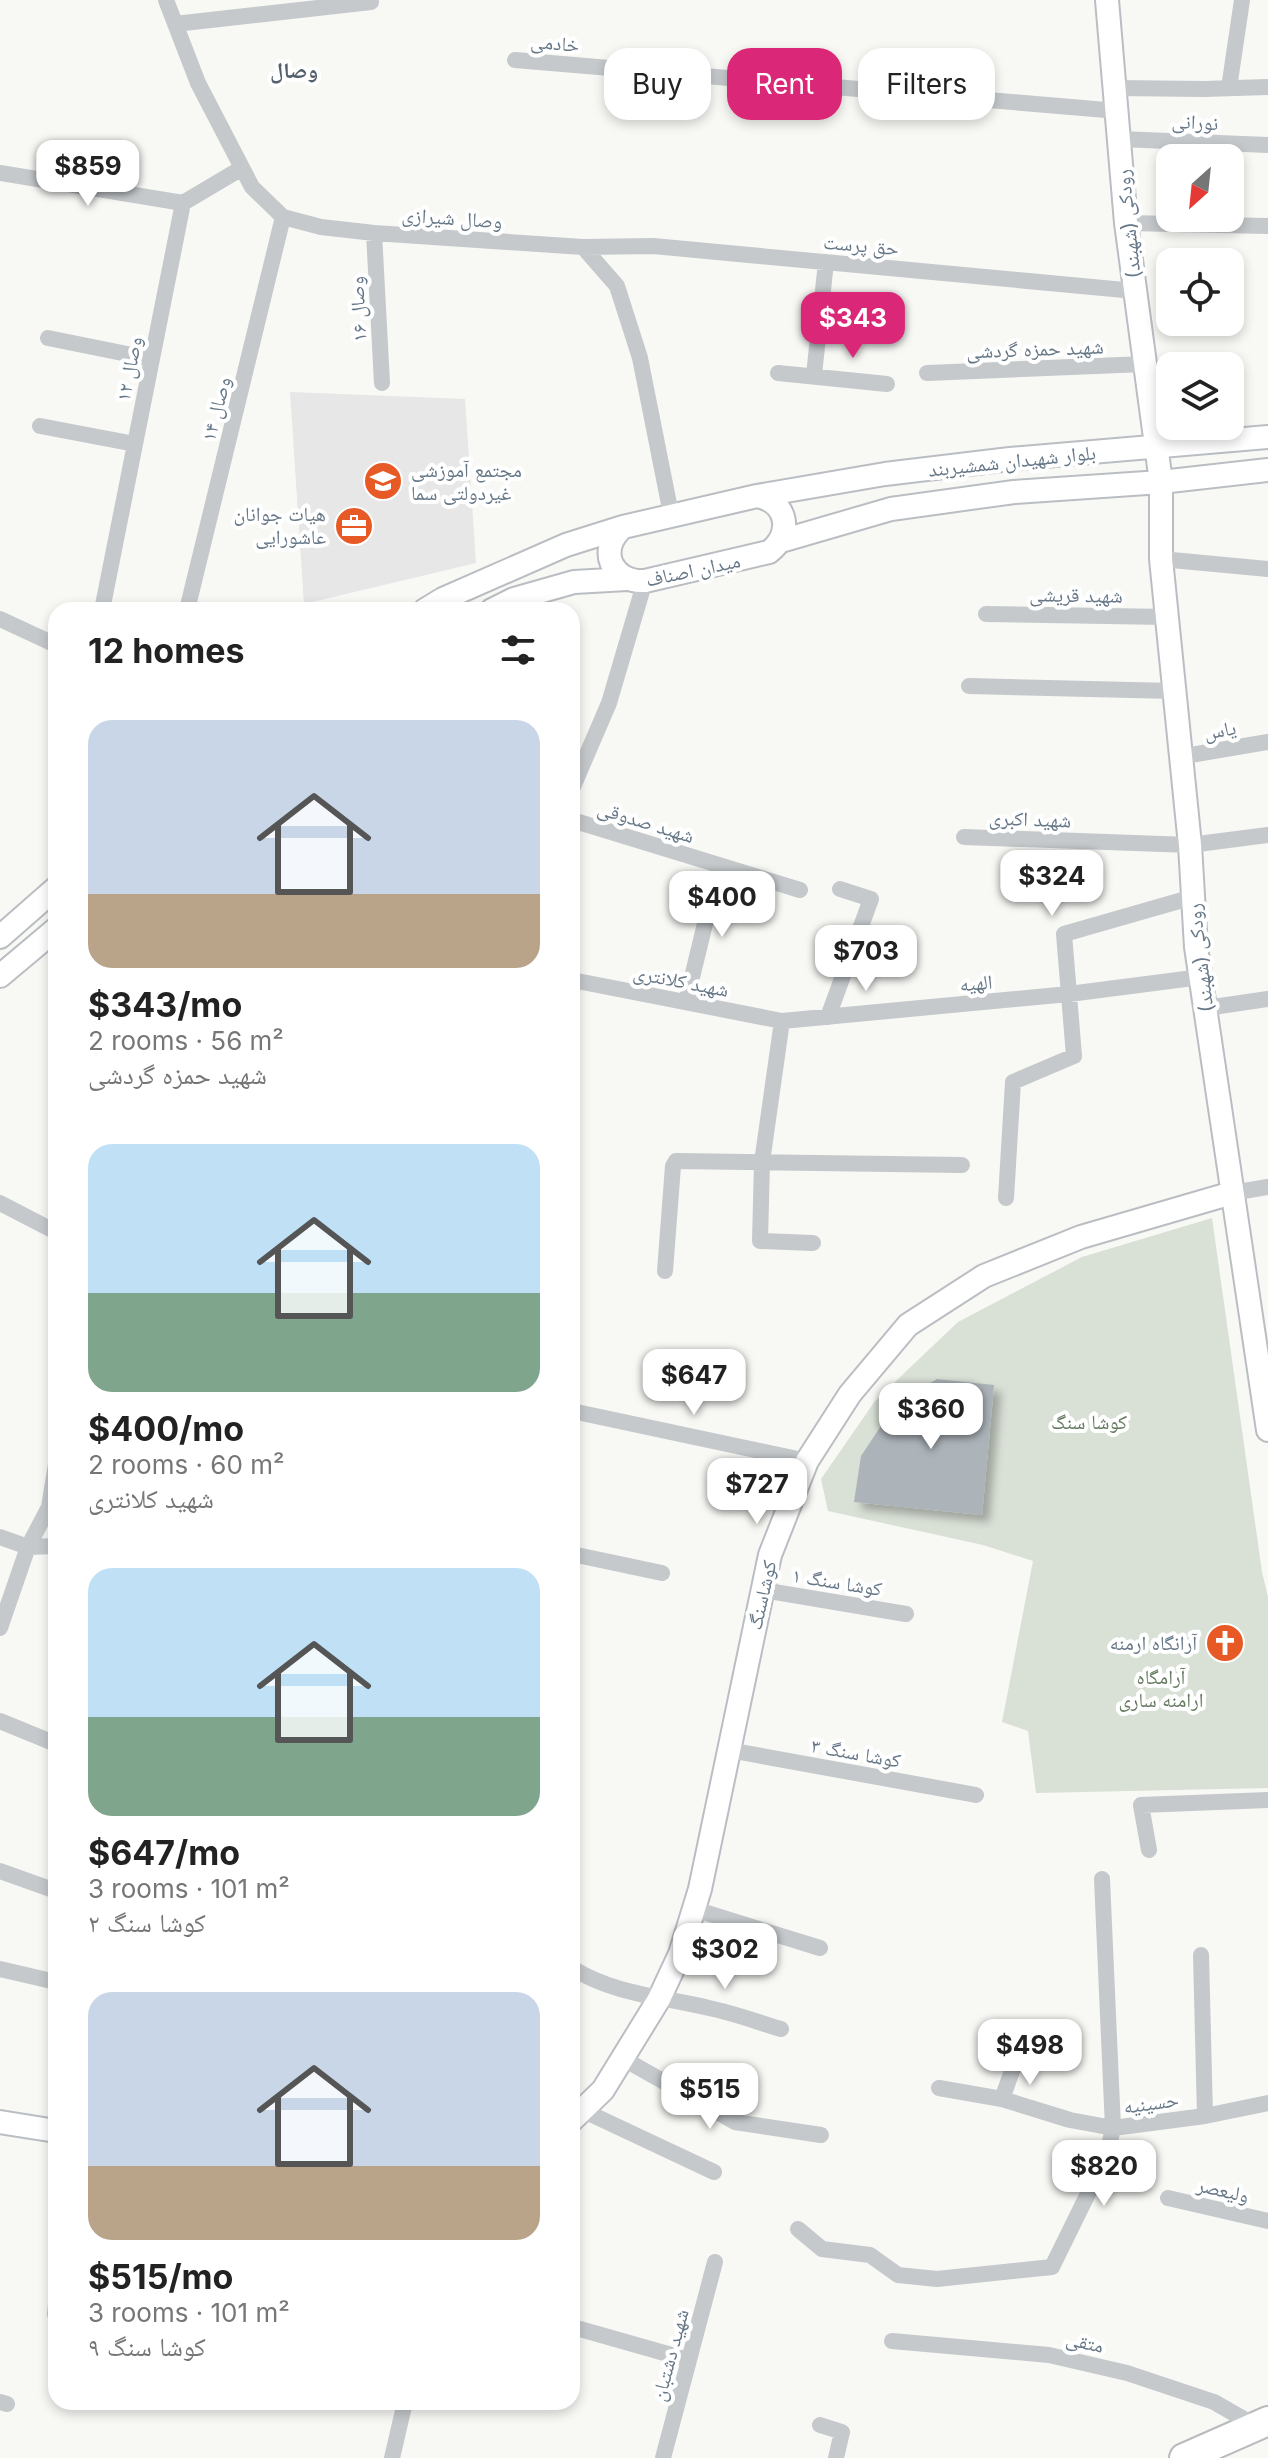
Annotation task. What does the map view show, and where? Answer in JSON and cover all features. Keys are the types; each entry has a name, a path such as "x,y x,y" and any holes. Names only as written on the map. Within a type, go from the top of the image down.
{"highway":[{"path":"1184,2458 1262,2424"}],"main road":[{"name":"رودکی (شهبند)","path":"1107,0 1126,223 1161,482 1161,559 1201,977 1267,1423"},
{"name":"بلوار شهیدان شمشیربند","path":"757,496 885,474 1268,437"},
{"name":"بلوار شهیدان شمشیربند","path":"781,541 891,509 1014,492 1161,482 1268,470"},
{"path":"438,602 566,545 671,514 757,496 766,498 780,509 786,525 781,541"},
{"name":"میدان اصناف","path":"623,527 611,540 609,549 613,567 636,580 762,555 781,541"},
{"path":"508,602 574,582 636,580"},
{"path":"0,937 48,895"},
{"path":"0,976 48,936"},
{"name":"کوشاسنگ","path":"580,2112 603,2090 659,1999 680,1954 694,1909 770,1555 807,1461 850,1394 908,1325 984,1276 1081,1237 1232,1193"},
{"path":"0,2122 48,2130"}],"street":[{"name":"وصال شیرازی","path":"166,0 198,83 252,187 283,217 321,227 374,233 583,247"},
{"path":"1229,88 1242,0"},
{"path":"175,24 371,2"},
{"name":"خادمی","path":"515,60 1118,111"},
{"path":"1116,88 1268,87"},
{"name":"نورانی","path":"1120,139 1268,145"},
{"path":"0,173 183,203 242,168"},
{"name":"وصال ۱۲","path":"104,602 183,203"},
{"name":"وصال ۱۴","path":"189,602 283,217"},
{"path":"1126,223 1268,226"},
{"name":"وصال ۱۶","path":"374,233 382,383"},
{"name":"حق پرست","path":"583,247 653,246 1135,291"},
{"path":"583,247 617,286 640,358 671,514"},
{"path":"814,375 826,262"},
{"path":"48,338 152,359"},
{"name":"شهید حمزه گردشی","path":"927,373 1145,364"},
{"path":"778,373 887,384"},
{"path":"40,426 135,444"},
{"path":"1161,559 1268,569"},
{"path":"580,770 609,703 636,580"},
{"name":"شهید قریشی","path":"986,614 1167,617"},
{"path":"0,619 48,641"},
{"path":"969,686 1173,691"},
{"name":"یاس","path":"1179,757 1268,742"},
{"name":"شهید صدوقی","path":"580,823 800,890"},
{"name":"شهید اکبری","path":"964,837 1190,845 1268,835"},
{"path":"686,1002 719,866"},
{"path":"828,1017 871,899 840,889"},
{"path":"1006,1198 1013,1082 1074,1056 1064,934 1193,897"},
{"name":"الهیه","path":"782,1021 1069,994 1201,977"},
{"name":"شهید کلانتری","path":"580,982 782,1021"},
{"path":"1206,1008 1268,999"},
{"path":"782,1021 762,1162 760,1241 813,1243"},
{"path":"665,1271 673,1166 676,1161 962,1165"},
{"path":"1232,1193 1268,1187"},
{"path":"0,1203 48,1228"},
{"path":"580,1413 807,1461"},
{"path":"0,1628 28,1547 48,1509"},
{"path":"0,1537 28,1547 48,1546"},
{"path":"580,1556 662,1573"},
{"name":"کوشا سنگ ۱","path":"762,1590 906,1614"},
{"path":"0,1721 48,1741"},
{"name":"کوشا سنگ ۳","path":"729,1750 976,1795"},
{"path":"1149,1850 1141,1805 1268,1800"},
{"path":"0,1871 48,1888"},
{"path":"939,2088 1002,2099 1070,2120 1113,2128 1102,1879"},
{"path":"694,1909 820,1948"},
{"path":"1201,1955 1205,2116"},
{"path":"0,1969 48,1980"},
{"path":"580,1973 659,1999 708,2007 781,2029"},
{"path":"1002,2099 1017,2057"},
{"path":"622,2058 735,2122 821,2135"},
{"name":"حسینیه","path":"798,2229 822,2249 870,2255 898,2275 937,2279 1052,2267 1107,2155 1113,2128 1205,2116 1268,2103"},
{"path":"580,2116 714,2172"},
{"name":"ولیعصر","path":"1168,2198 1268,2221"},
{"name":"شهید دشتبان","path":"663,2458 715,2262"},
{"path":"580,2329 689,2360"},
{"name":"متقی","path":"892,2341 1049,2355 1127,2373 1214,2402 1262,2424"},
{"path":"392,2458 403,2410"},
{"path":"820,2425 842,2432 836,2458"}],"shaded area":[{"name":"مجتمع آموزشی غیردولتی سما","path":"290,392 465,399 476,563 304,602"}],"green space":[{"name":"کوشا سنگ","path":"1212,1218 1268,1597 1268,1788 1036,1793 1028,1731 1002,1722 1033,1561 983,1545 828,1511 821,1479 875,1401 958,1322 1082,1257"}],"building":[{"path":"937,1379 994,1385 982,1515 854,1502 861,1456 895,1405"}],"place":[{"name":"مجتمع آموزشی غیردولتی سما","path":"383,481"},
{"name":"هیات جوانان عاشورایی","path":"354,526"},
{"name":"آرانگاه ارمنه","path":"1225,1643"}],"district":[{"name":"وصال","path":"294,70"}],"park label":[{"name":"آرامگاه ارامنه ساری","path":"1161,1688"}]}
